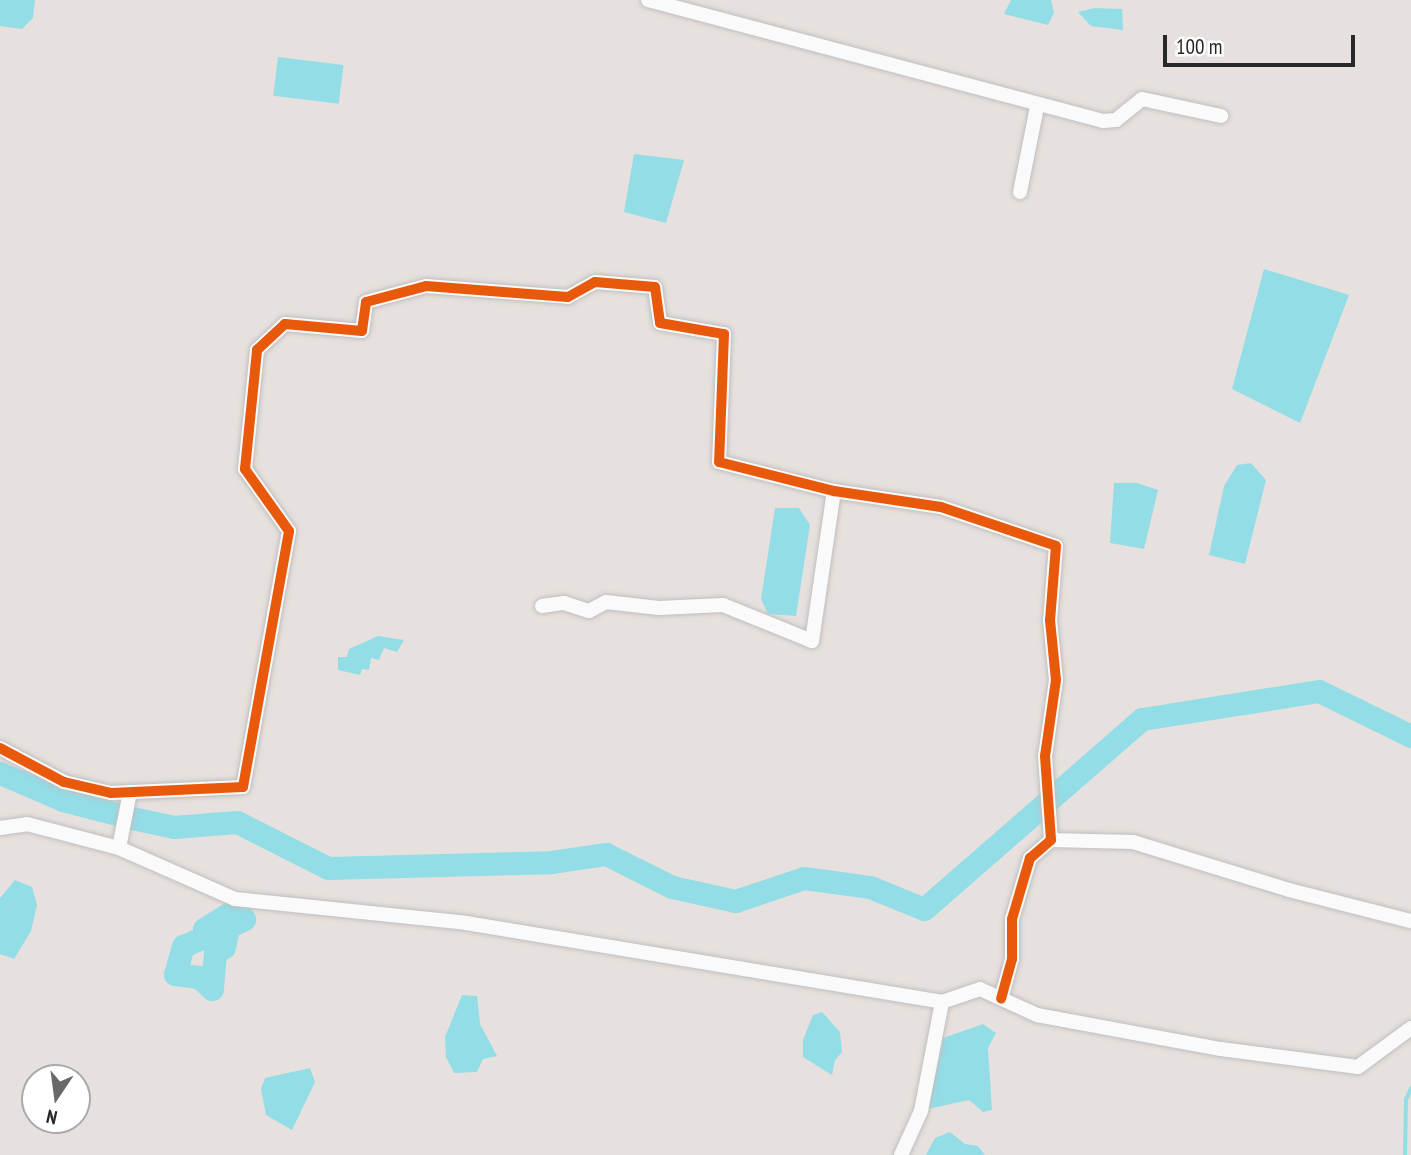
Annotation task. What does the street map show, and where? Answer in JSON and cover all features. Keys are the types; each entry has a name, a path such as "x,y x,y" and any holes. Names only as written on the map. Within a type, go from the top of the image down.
{"street":[{"path":"648,0 1037,107 1109,122 1142,99 1221,116"},
{"path":"1020,192 1037,107"},
{"path":"0,748 64,782 128,798 243,787 289,531 245,469 257,350 285,324 362,331 366,302 426,286 568,297 595,282 655,287 660,323 724,334 719,462 834,491 941,507 1056,546 1050,620 1056,680 1045,755 1051,840"},
{"path":"542,607 564,603 589,611 606,602 659,608 723,605 812,641 834,491"},
{"path":"119,848 128,798"},
{"path":"0,828 27,824 119,848 235,899 467,923 942,1002 980,989 1037,1015 1221,1049 1358,1067 1411,1028"},
{"path":"1001,999 1012,959 1012,919 1030,858 1051,840 1133,842 1411,921"},
{"path":"901,1155 921,1111 942,1002"}],"water":[{"path":"0,0 35,0 33,18 22,29 0,26"},
{"path":"1011,0 1051,0 1054,13 1048,25 1004,14"},
{"path":"1094,8 1122,9 1123,30 1091,26 1078,12"},
{"path":"278,57 344,65 339,104 273,96"},
{"path":"634,154 684,160 666,223 624,212"},
{"path":"1264,269 1349,295 1300,423 1232,389"},
{"path":"1251,463 1266,480 1245,564 1209,555 1224,486 1237,465"},
{"path":"1114,483 1137,483 1158,490 1144,549 1110,543"},
{"path":"775,508 799,508 810,525 796,616 768,614 761,599"},
{"path":"378,636 404,640 397,652 384,648 379,660 371,658 369,670 362,669 360,675 338,670 338,657 347,657 349,649"},
{"path":"15,880 32,887 37,905 31,931 14,959 0,954 0,898"},
{"path":"462,995 477,996 480,1024 497,1056 483,1059 477,1072 454,1073 446,1057 445,1037"},
{"path":"822,1012 840,1032 842,1052 835,1060 832,1075 803,1057 803,1040 813,1015"},
{"path":"983,1024 996,1033 988,1048 992,1110 983,1112 969,1100 928,1109 943,1038"},
{"path":"310,1068 315,1082 292,1130 266,1115 261,1089 265,1078"},
{"path":"950,1132 965,1144 978,1146 985,1155 926,1155 935,1138"}],"waterway":[{"path":"0,773 63,800 174,827 237,822 328,868 551,862 606,854 672,887 735,901 804,878 870,887 924,909 1142,719 1319,691 1411,736"},
{"path":"235,910 244,919 228,927 224,947 215,953 212,989 199,977 175,974 183,946 206,936 204,929 235,910"},
{"path":"1405,1155 1406,1100 1411,1089"}],"cycle path":[{"path":"0,748 64,782 111,793 243,787 289,531 245,469 257,350 285,324 362,331 366,302 426,286 568,297 595,282 655,287 660,323 724,334 719,462 834,491 941,507 1056,546 1050,620 1056,680 1045,756 1051,840 1030,858 1012,919 1012,959 1001,999"}]}
